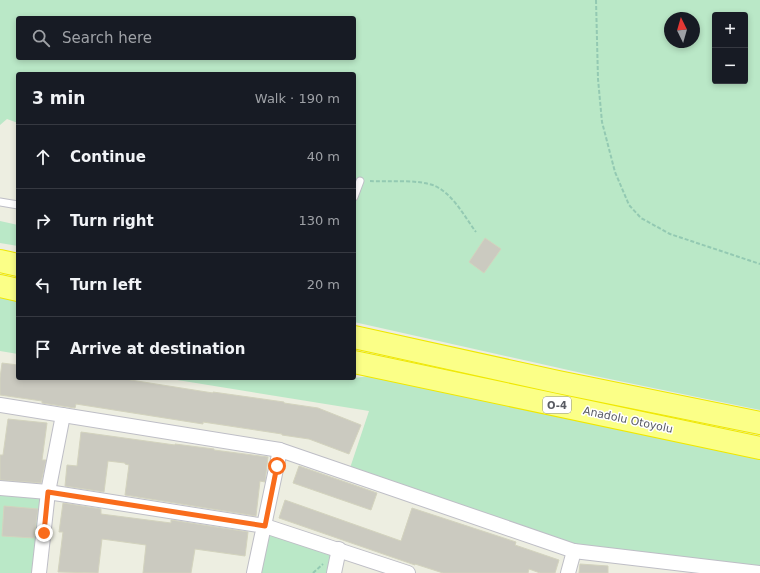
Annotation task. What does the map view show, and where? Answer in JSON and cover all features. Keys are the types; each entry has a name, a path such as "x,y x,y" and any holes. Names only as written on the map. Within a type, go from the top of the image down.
{"highway":[{"path":"0,261 16,265"},
{"path":"0,286 16,290"},
{"name":"O-4","path":"356,337 550,380 760,423"},
{"name":"Anadolu Otoyolu","path":"356,362 760,448"}],"street":[{"path":"0,405 280,450 574,551 759,573"},
{"path":"40,573 48,492 63,415"},
{"path":"254,573 280,450"},
{"path":"0,488 48,492 265,526 339,549 408,573"},
{"path":"334,573 339,549"},
{"path":"568,573 574,551"}],"lane":[{"path":"356,192 360,181"},
{"path":"0,202 16,205"}],"path":[{"path":"596,0 598,79 602,122 615,172 629,206 641,218 670,234 760,264"},
{"path":"360,181 434,185 443,191 456,204 476,232"}],"green space":[{"path":"0,0 760,0 760,410 595,376 356,322 356,72 16,72 16,122 7,119 0,125"},
{"path":"0,221 16,225 16,246 0,243"},
{"path":"0,297 16,301 16,354 0,351"},
{"path":"378,375 649,432 760,459 760,573 574,551 348,474 369,411 177,380 356,380 356,378"},
{"path":"0,488 48,492 39,573 0,573"},
{"path":"265,526 339,549 334,573 254,573"}],"building":[{"path":"485,238 501,249 484,273 469,262"},
{"path":"2,363 16,365 16,380 131,380 318,408 361,425 349,454 309,439 282,434 203,422 203,424 76,404 75,408 42,403 42,401 0,395"},
{"path":"8,419 47,423 42,460 46,460 41,483 0,480 0,455 3,455"},
{"path":"81,432 268,457 265,482 260,481 256,516 125,495 129,465 125,463 108,461 104,492 65,486 67,465 77,466"},
{"path":"299,466 377,493 371,510 293,483"},
{"path":"285,500 401,541 412,508 516,542 515,545 559,560 555,573 540,573 529,569 528,573 443,573 415,565 279,518"},
{"path":"63,503 101,509 101,514 171,523 171,520 248,532 245,556 195,549 191,573 143,573 146,545 102,539 98,573 58,572 63,532 59,532"},
{"path":"4,506 38,509 34,538 2,536"},
{"path":"580,564 608,566 608,573 579,573"}],"route":[{"path":"44,533 48,492 265,526 277,466"}]}
